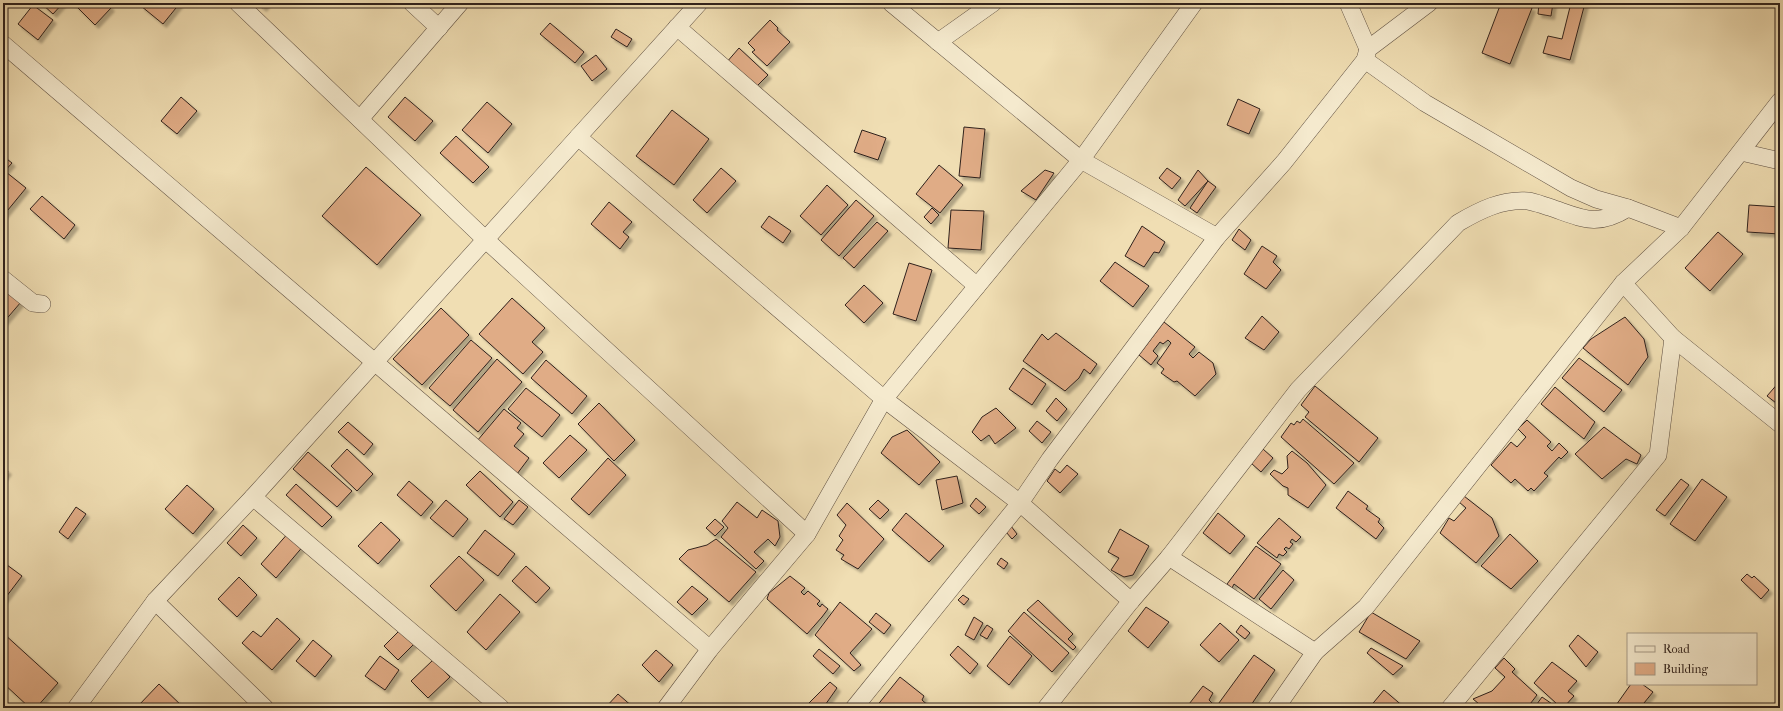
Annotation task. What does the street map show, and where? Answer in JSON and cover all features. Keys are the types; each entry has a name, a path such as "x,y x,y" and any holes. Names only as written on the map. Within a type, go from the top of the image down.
{"street":[{"path":"238,3 486,240 807,534"},
{"path":"412,3 439,28"},
{"path":"360,119 460,3"},
{"path":"76,708 155,600 253,498 699,3"},
{"path":"891,3 1081,160 1217,237"},
{"path":"938,42 993,3"},
{"path":"666,708 710,649 807,534 884,399 1081,160 1194,3"},
{"path":"1348,3 1366,55 1425,103 1571,188 1596,199 1628,208 1681,228"},
{"path":"854,708 1020,503 1050,459 1217,237 1284,162 1366,55 1429,3"},
{"path":"677,27 977,286"},
{"path":"3,44 710,649"},
{"path":"1276,708 1315,652 1366,606 1623,283 1681,228 1780,101"},
{"path":"578,137 884,399 1020,503 1131,601"},
{"path":"1741,152 1780,161"},
{"path":"1540,204 1571,188"},
{"path":"1046,708 1131,601 1169,557 1298,390 1458,223 1482,209 1504,202 1528,201 1598,221 1628,208"},
{"path":"3,279 33,303 42,304"},
{"path":"1623,283 1673,338 1780,424"},
{"path":"1450,708 1658,455 1673,338"},
{"path":"253,498 501,708"},
{"path":"1169,557 1315,652"},
{"path":"155,600 265,708"}],"building":[{"path":"41,3 63,3 53,14"},
{"path":"73,3 107,3 111,8 95,25"},
{"path":"144,3 180,3 163,24 141,6"},
{"path":"257,3 267,3 263,8"},
{"path":"1501,3 1519,3 1532,8 1510,64 1482,53"},
{"path":"1539,3 1553,3 1551,16 1538,14"},
{"path":"1571,3 1585,3 1570,60 1543,53 1548,36 1562,39"},
{"path":"33,5 53,20 38,40 18,24"},
{"path":"770,20 778,28 777,30 790,42 767,66 752,52 755,50 748,43"},
{"path":"550,23 584,52 575,63 540,34"},
{"path":"616,29 632,39 627,47 611,37"},
{"path":"739,48 768,75 754,89 726,63"},
{"path":"596,55 607,69 592,81 581,66"},
{"path":"181,97 197,111 177,134 161,121"},
{"path":"405,97 433,121 415,141 388,117"},
{"path":"1238,99 1260,109 1249,134 1227,125"},
{"path":"487,102 512,124 488,153 462,130"},
{"path":"672,110 709,139 674,185 636,156"},
{"path":"964,127 985,129 980,178 959,176"},
{"path":"862,130 886,138 878,160 854,152"},
{"path":"456,136 489,167 473,183 440,153"},
{"path":"3,156 12,163 3,173"},
{"path":"939,165 963,185 940,213 916,194"},
{"path":"366,167 421,215 377,265 322,216"},
{"path":"721,168 736,181 707,213 693,200"},
{"path":"1167,168 1181,178 1172,189 1159,178"},
{"path":"1045,170 1054,173 1036,200 1021,191"},
{"path":"1198,170 1208,181 1185,206 1178,200"},
{"path":"6,172 26,188 3,216 3,175"},
{"path":"1208,181 1216,187 1197,213 1190,208"},
{"path":"827,185 848,205 821,235 800,216"},
{"path":"42,196 75,225 64,239 30,209"},
{"path":"856,200 874,216 839,256 821,240"},
{"path":"609,202 632,222 623,232 629,237 620,249 591,224"},
{"path":"1749,205 1780,207 1780,234 1747,232"},
{"path":"932,208 939,215 931,224 924,217"},
{"path":"951,210 984,211 981,250 948,248"},
{"path":"769,216 791,231 783,243 761,227"},
{"path":"877,222 888,231 854,268 843,258"},
{"path":"1142,226 1165,242 1159,253 1154,252 1144,267 1125,256"},
{"path":"1239,229 1251,240 1245,250 1232,240"},
{"path":"1718,232 1743,254 1710,291 1685,268"},
{"path":"1262,246 1277,256 1273,262 1281,270 1266,289 1244,274"},
{"path":"1115,262 1149,286 1133,307 1100,281"},
{"path":"909,263 932,270 916,321 893,314"},
{"path":"864,285 883,303 864,323 845,305"},
{"path":"3,286 21,302 3,323"},
{"path":"512,298 545,328 532,342 543,352 523,374 479,334"},
{"path":"441,308 469,335 422,385 393,359"},
{"path":"1262,316 1279,332 1264,350 1245,338"},
{"path":"1625,317 1644,339 1648,357 1628,385 1583,348 1591,339"},
{"path":"1164,322 1195,347 1189,354 1193,358 1199,352 1213,363 1216,374 1195,396 1177,381 1174,382 1161,373 1164,369 1157,363 1171,343 1168,340 1163,344 1160,342 1153,351 1158,356 1151,365 1139,355"},
{"path":"1056,333 1097,364 1090,374 1084,369 1079,378 1065,391 1023,361 1042,334 1048,340"},
{"path":"471,340 492,358 450,406 429,388"},
{"path":"1579,358 1622,390 1604,412 1562,378"},
{"path":"497,359 522,382 478,432 453,410"},
{"path":"546,360 587,396 572,414 531,378"},
{"path":"1023,368 1046,384 1032,405 1009,389"},
{"path":"1780,381 1780,406 1767,396"},
{"path":"1315,386 1378,438 1359,462 1305,417 1309,412 1301,405"},
{"path":"1555,387 1595,422 1584,439 1541,404"},
{"path":"526,388 560,415 542,437 508,409"},
{"path":"1056,398 1067,409 1057,421 1046,411"},
{"path":"599,403 635,440 614,461 578,424"},
{"path":"996,408 1016,428 995,444 989,435 981,441 972,432 982,417"},
{"path":"504,409 521,423 517,428 524,434 514,446 529,458 517,474 477,441"},
{"path":"1303,419 1354,463 1334,484 1281,437 1291,423 1294,425 1297,421 1300,423"},
{"path":"1527,420 1551,442 1547,446 1552,451 1559,443 1568,452 1561,459 1559,457 1544,473 1548,476 1534,491 1531,488 1528,491 1515,479 1511,483 1491,465 1511,442 1517,447 1526,437 1518,429"},
{"path":"1037,421 1051,432 1042,443 1029,431"},
{"path":"348,422 373,444 364,455 338,432"},
{"path":"1604,427 1641,455 1637,464 1626,459 1602,479 1575,454"},
{"path":"907,430 940,462 919,485 881,453 892,437"},
{"path":"570,435 587,450 559,478 543,463"},
{"path":"347,449 373,474 357,491 331,466"},
{"path":"1263,449 1273,458 1261,472 1251,463"},
{"path":"1292,451 1307,463 1326,485 1308,508 1288,495 1288,488 1283,486 1270,474 1274,470 1282,474 1288,468 1287,456"},
{"path":"308,452 352,491 337,507 293,469"},
{"path":"608,458 626,475 589,515 571,499"},
{"path":"1067,465 1078,474 1060,493 1047,481 1055,469 1060,473"},
{"path":"3,468 8,471 3,478"},
{"path":"480,471 513,502 500,517 466,485"},
{"path":"957,476 963,503 942,510 936,480"},
{"path":"1681,479 1689,485 1665,516 1656,510"},
{"path":"1702,479 1727,497 1695,541 1670,524"},
{"path":"409,481 433,502 421,516 397,495"},
{"path":"296,484 332,517 322,527 286,495"},
{"path":"187,485 214,509 193,534 165,509"},
{"path":"1348,491 1368,506 1366,509 1380,519 1378,522 1384,528 1376,539 1336,508"},
{"path":"1464,496 1492,518 1499,536 1476,563 1440,533 1449,518 1454,521 1466,508 1459,502"},
{"path":"976,498 986,507 979,514 970,506"},
{"path":"446,500 468,519 453,537 430,518"},
{"path":"519,500 528,507 513,525 504,519"},
{"path":"878,500 889,510 880,519 869,509"},
{"path":"737,502 757,518 762,510 778,521 780,537 775,546 768,539 754,552 764,561 756,569 721,537 728,528 722,521"},
{"path":"847,503 884,539 858,569 841,559 844,555 836,550 843,540 839,536 846,525 837,515"},
{"path":"76,507 86,514 68,539 59,532"},
{"path":"906,513 944,546 929,562 892,530"},
{"path":"1218,513 1245,536 1230,554 1203,533"},
{"path":"1279,518 1301,537 1296,542 1292,539 1290,542 1293,544 1289,549 1286,547 1284,549 1287,552 1283,556 1279,554 1277,558 1257,543"},
{"path":"715,519 724,527 715,536 706,528"},
{"path":"381,522 400,540 378,564 358,546"},
{"path":"243,525 257,538 241,556 227,543"},
{"path":"1011,526 1017,534 1012,539 1006,532"},
{"path":"1120,529 1149,546 1133,575 1124,577 1111,570 1119,558 1108,552"},
{"path":"485,530 515,554 498,576 467,553"},
{"path":"290,531 305,544 276,578 261,564"},
{"path":"1510,534 1538,561 1511,589 1481,566"},
{"path":"716,539 756,572 729,602 679,559 688,550 707,545"},
{"path":"1256,546 1281,564 1254,599 1234,584 1232,588 1227,584"},
{"path":"459,556 484,580 456,611 430,586"},
{"path":"1001,558 1008,563 1004,569 997,564"},
{"path":"3,562 22,576 3,601"},
{"path":"526,566 550,588 536,603 512,581"},
{"path":"1283,570 1294,580 1271,609 1259,599"},
{"path":"1747,574 1752,578 1754,576 1769,590 1761,599 1741,580"},
{"path":"790,576 805,588 801,592 804,595 808,591 820,601 817,604 820,607 822,604 828,609 807,634 767,599 769,593"},
{"path":"239,577 257,595 237,617 218,599"},
{"path":"692,586 708,599 692,615 677,602"},
{"path":"500,594 520,612 486,650 467,632"},
{"path":"963,595 969,599 964,605 958,600"},
{"path":"1038,600 1073,634 1068,639 1076,647 1073,650 1027,610"},
{"path":"840,602 872,629 850,653 861,665 854,671 815,635"},
{"path":"1146,607 1169,622 1148,648 1128,631"},
{"path":"1024,612 1069,653 1052,672 1008,631"},
{"path":"1371,612 1420,641 1406,659 1359,632"},
{"path":"876,613 891,625 884,634 869,622"},
{"path":"974,617 983,623 974,640 965,635"},
{"path":"277,618 300,639 272,670 242,643 253,631 261,637"},
{"path":"1220,623 1239,640 1219,662 1200,645"},
{"path":"987,625 993,629 987,639 980,635"},
{"path":"1241,625 1250,633 1245,639 1236,632"},
{"path":"401,629 415,643 398,660 384,646"},
{"path":"3,633 58,683 36,708 30,708 3,683"},
{"path":"1578,635 1598,652 1586,667 1569,646"},
{"path":"1010,636 1032,656 1009,685 987,666"},
{"path":"313,640 332,656 315,677 296,661"},
{"path":"958,646 978,664 970,674 950,655"},
{"path":"1371,648 1403,666 1393,675 1367,653"},
{"path":"819,649 840,666 833,674 813,656"},
{"path":"656,650 673,665 659,682 642,665"},
{"path":"1254,655 1275,670 1249,708 1186,708 1203,686 1213,693 1209,700 1216,707"},
{"path":"380,656 399,670 385,690 365,676"},
{"path":"1504,658 1515,669 1512,672 1537,695 1527,708 1484,708 1473,699 1492,691 1505,677 1495,668"},
{"path":"433,660 450,677 428,698 411,681"},
{"path":"1552,662 1577,681 1568,691 1574,696 1564,707 1557,704 1534,683"},
{"path":"900,677 924,696 922,700 931,708 876,707"},
{"path":"830,682 837,688 823,708 811,708 812,707 808,704"},
{"path":"159,684 184,708 139,708 138,706"},
{"path":"1630,685 1643,685 1653,692 1644,703 1650,708 1614,708"},
{"path":"1384,690 1405,708 1369,708"},
{"path":"618,694 634,708 605,708"},
{"path":"1542,697 1558,708 1534,708"}]}
